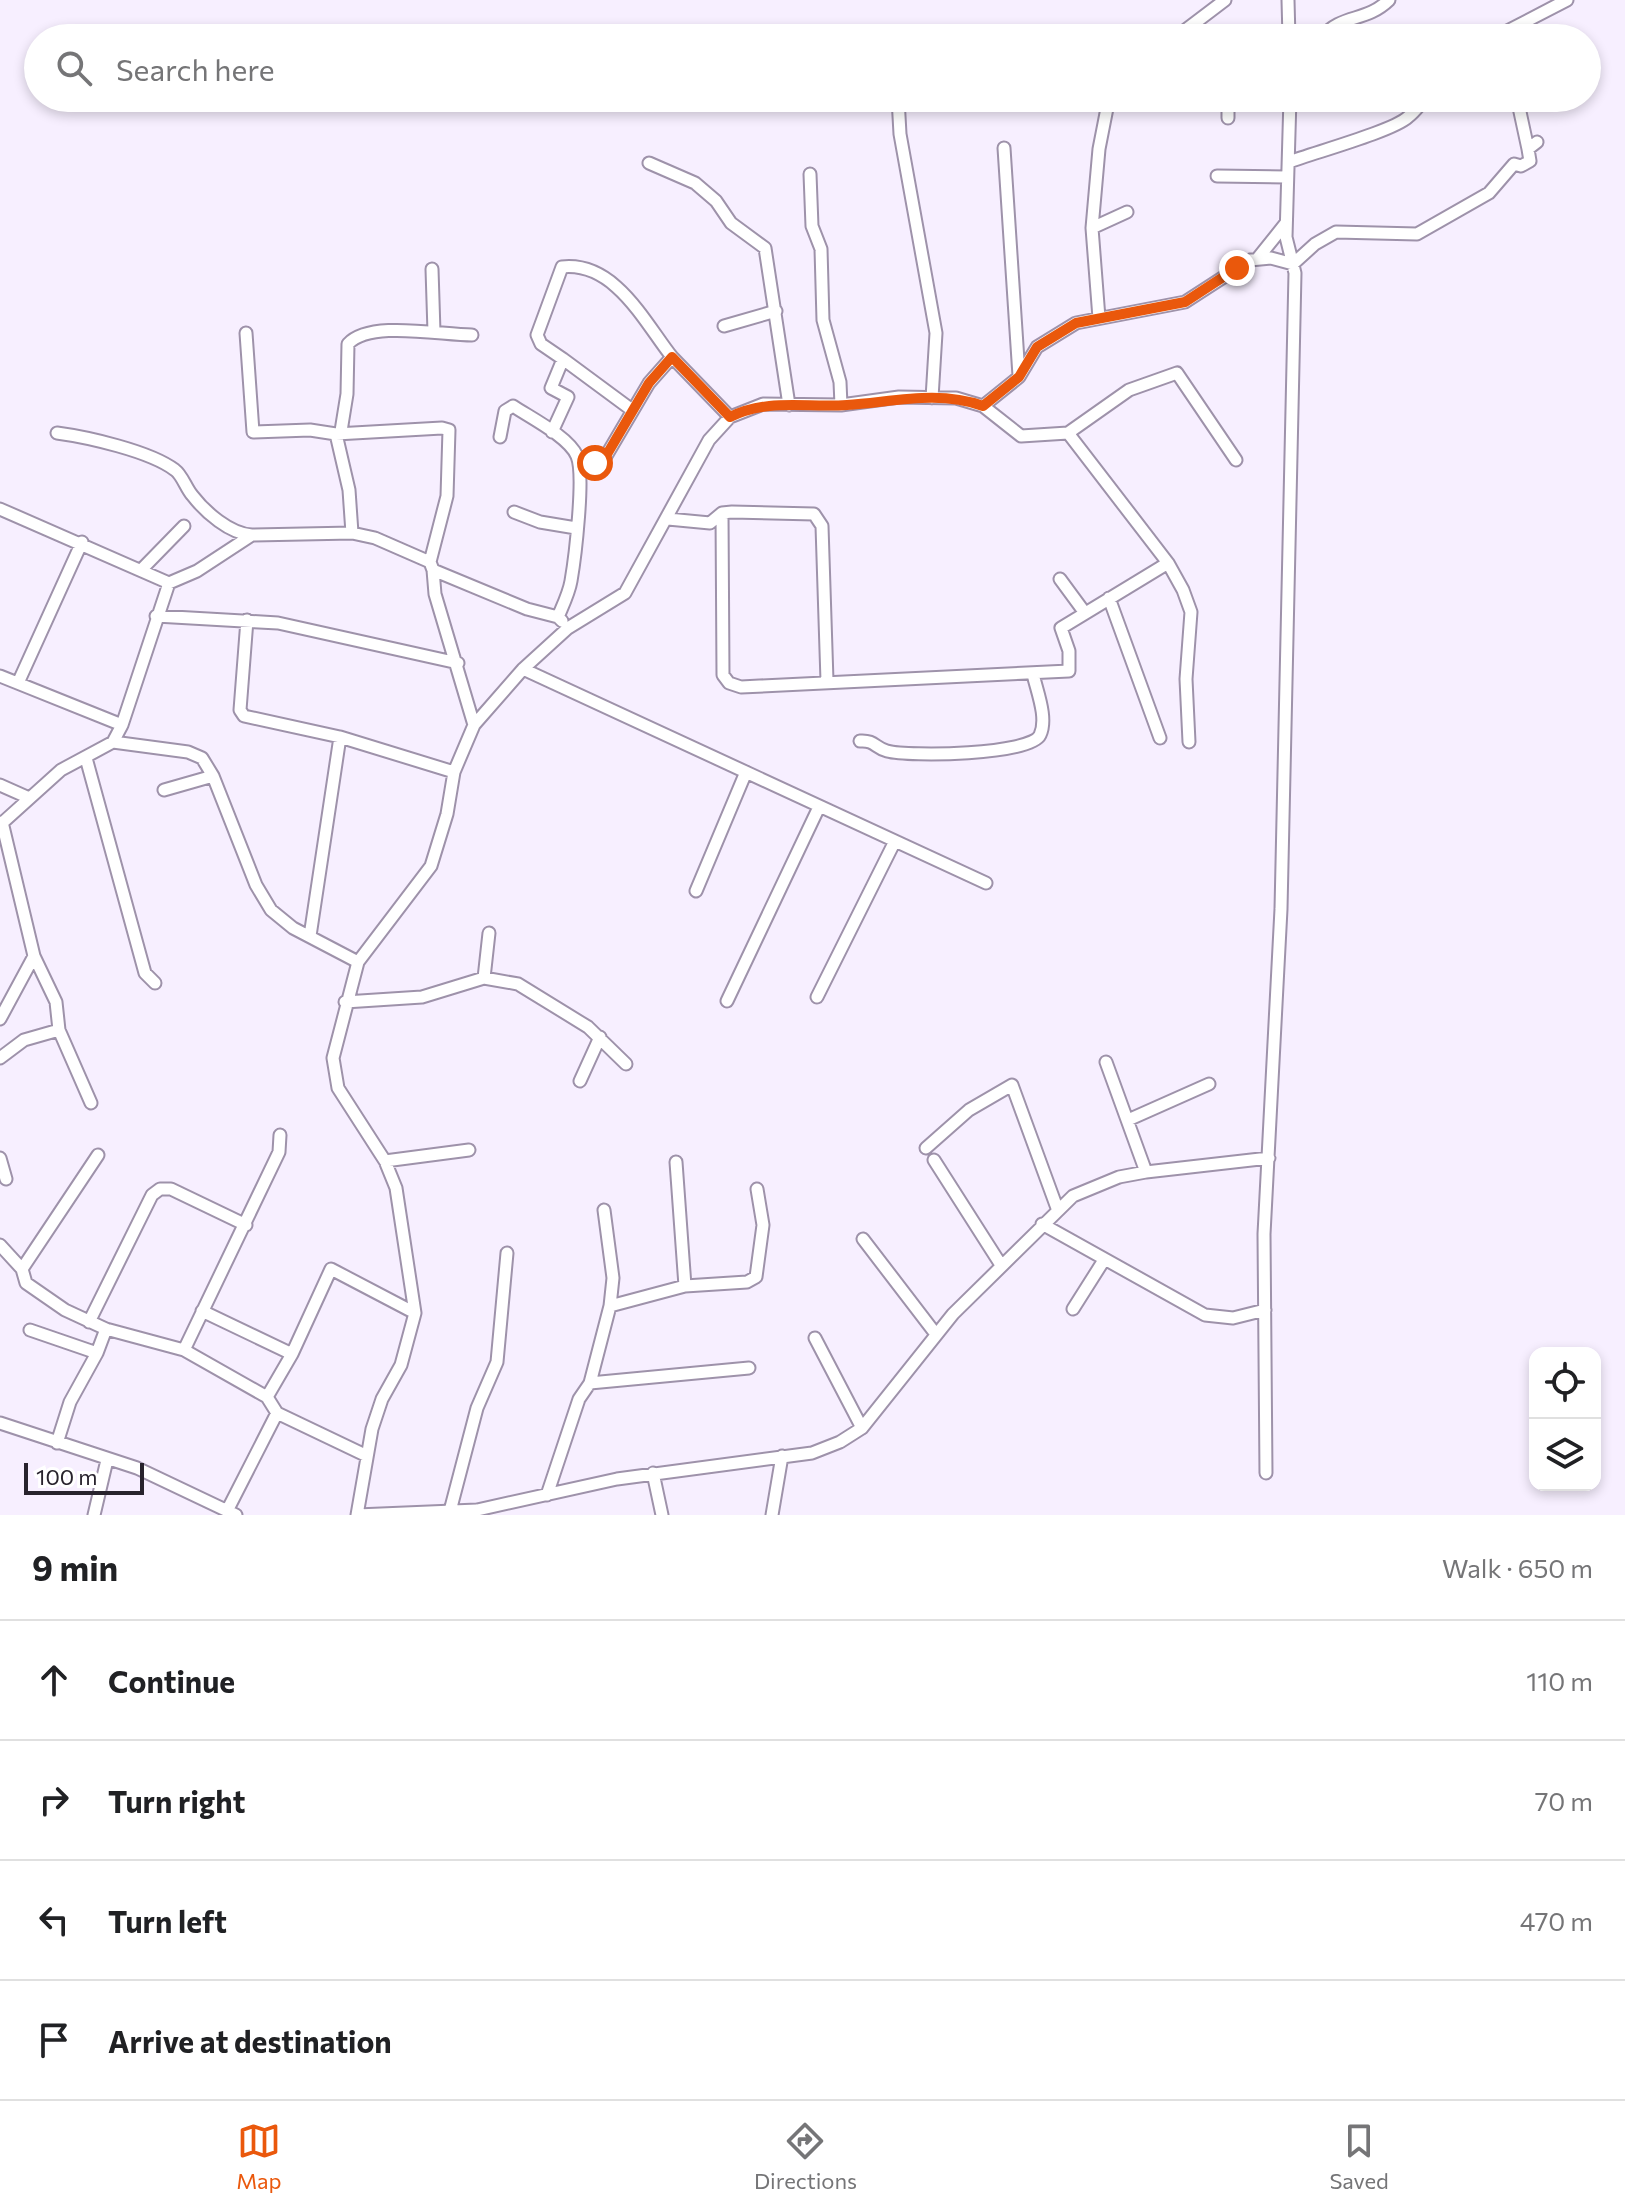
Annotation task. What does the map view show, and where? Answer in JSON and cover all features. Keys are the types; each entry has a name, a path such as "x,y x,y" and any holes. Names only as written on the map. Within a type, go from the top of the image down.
{"street":[{"path":"1193,24 1225,0"},
{"path":"1332,24 1371,15 1389,0"},
{"path":"1526,24 1567,0"},
{"path":"1288,2 1289,24"},
{"path":"899,112 900,134 936,333 932,398"},
{"path":"1099,318 1092,228 1099,149 1106,112"},
{"path":"1228,112 1228,118"},
{"path":"1266,1473 1264,1234 1281,909 1295,273 1286,222 1290,112"},
{"path":"1289,162 1358,137 1390,130 1413,112"},
{"path":"1293,264 1315,244 1336,232 1417,234 1497,187 1514,164 1521,166 1530,161 1532,146 1521,112"},
{"path":"1004,148 1019,377"},
{"path":"649,163 695,183 716,201 731,223 765,248 789,405"},
{"path":"810,174 812,226 821,249 823,320 840,382 841,405"},
{"path":"1217,176 1286,177"},
{"path":"1092,228 1127,212"},
{"path":"983,406 1019,377 1037,347 1076,323 1185,302 1258,258 1286,222"},
{"path":"1258,258 1293,264"},
{"path":"632,410 541,344 537,335 562,267 607,280 639,310 672,357 730,417"},
{"path":"432,269 434,332"},
{"path":"724,326 776,311"},
{"path":"352,533 349,490 339,433 347,394 348,344 356,335 377,331 472,335"},
{"path":"246,333 253,432 449,430 447,496 432,566 435,594 474,725"},
{"path":"580,468 606,456 649,383 672,357"},
{"path":"552,432 568,403 568,397 551,388 563,359"},
{"path":"1236,460 1177,373 1129,390 1068,433 1021,436 983,406 956,398 899,397 841,405 763,404 730,417 709,440 625,593 568,628 523,669 474,725 454,772 447,814 431,866 358,962 345,1002 333,1058 338,1088 385,1161 396,1188 415,1313 401,1365 382,1399 365,1455 357,1515 449,1514 653,1473 812,1453 840,1442 862,1428 935,1333 1057,1208 1092,1187 1146,1172 1269,1158"},
{"path":"500,437 508,407 541,423 576,454 580,468 571,584 558,617"},
{"path":"57,433 117,446 176,470 192,495 231,529 252,535 352,533 375,538 527,609 558,617 568,628"},
{"path":"1068,433 1168,563 1191,612 1186,679 1189,742"},
{"path":"0,509 82,542 169,583"},
{"path":"514,512 540,522 576,528"},
{"path":"668,519 710,523 722,513 811,512 820,519 827,681"},
{"path":"722,513 723,675 729,683 741,687 1069,671 1069,651 1061,628 1168,563"},
{"path":"142,569 184,526"},
{"path":"91,1103 59,1030 56,1002 34,956 1,823 61,770 113,742 122,725 169,583 197,571 252,535"},
{"path":"18,683 82,542"},
{"path":"1060,579 1085,613"},
{"path":"1109,598 1160,738"},
{"path":"156,616 278,623 458,663"},
{"path":"247,620 240,710 244,716 340,737 454,772"},
{"path":"523,669 986,883"},
{"path":"860,741 871,740 888,751 966,753 1025,746 1036,741 1041,733 1042,719 1033,674"},
{"path":"0,676 122,725"},
{"path":"310,936 340,737"},
{"path":"113,742 188,752 202,758 213,776 244,857 271,910 282,921 358,962"},
{"path":"86,758 145,973 155,983"},
{"path":"696,891 746,772"},
{"path":"164,790 213,776"},
{"path":"0,785 27,797"},
{"path":"727,1001 819,807"},
{"path":"817,997 895,841"},
{"path":"484,978 489,933"},
{"path":"0,1019 34,956"},
{"path":"345,1002 422,997 484,978 518,984 600,1037 626,1064"},
{"path":"0,1058 24,1040 59,1030"},
{"path":"580,1081 600,1037"},
{"path":"1106,1062 1146,1172"},
{"path":"1128,1120 1209,1084"},
{"path":"926,1148 969,1110 1012,1085 1057,1208"},
{"path":"184,1350 279,1152 280,1135"},
{"path":"385,1161 469,1150"},
{"path":"22,1269 98,1155"},
{"path":"0,1158 6,1179"},
{"path":"934,1160 1001,1265"},
{"path":"676,1162 685,1286"},
{"path":"89,1322 152,1195 160,1189 171,1189 246,1225"},
{"path":"610,1306 685,1286 747,1282 756,1277 763,1225 757,1189"},
{"path":"547,1495 579,1399 590,1383 610,1306 613,1278 604,1210"},
{"path":"1042,1224 1205,1315 1233,1318 1265,1310"},
{"path":"863,1239 935,1333"},
{"path":"0,1245 22,1269 26,1283 89,1322 184,1350 267,1397 277,1413 365,1455"},
{"path":"449,1514 477,1408 497,1362 507,1253"},
{"path":"1073,1309 1104,1260"},
{"path":"267,1397 292,1354 331,1269 415,1313"},
{"path":"202,1311 292,1354"},
{"path":"57,1443 70,1402 97,1353 106,1329"},
{"path":"30,1330 97,1353"},
{"path":"815,1338 862,1428"},
{"path":"590,1383 749,1368"},
{"path":"0,1423 137,1468 231,1513 277,1413"},
{"path":"772,1515 782,1456"},
{"path":"94,1515 107,1460"},
{"path":"653,1473 662,1515"}],"route":[{"path":"595,463 606,456 649,383 672,357 730,417 763,404 852,405 899,397 956,398 983,406 1019,377 1037,347 1076,323 1185,302 1237,268"}]}
